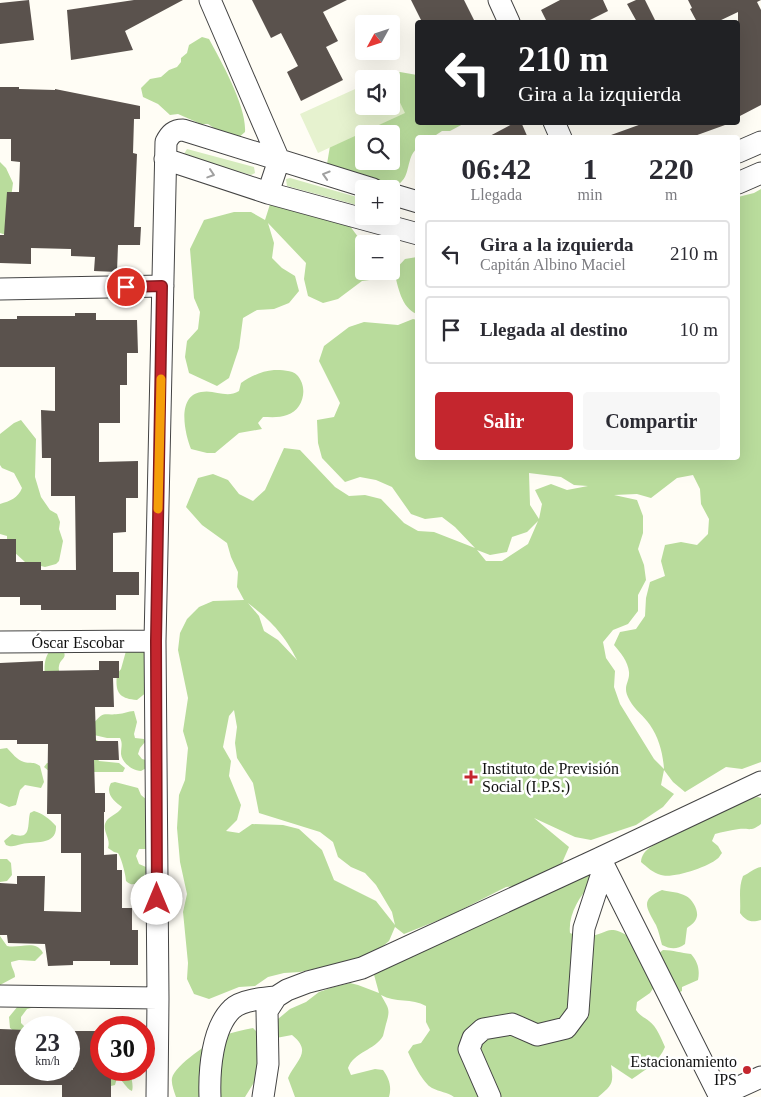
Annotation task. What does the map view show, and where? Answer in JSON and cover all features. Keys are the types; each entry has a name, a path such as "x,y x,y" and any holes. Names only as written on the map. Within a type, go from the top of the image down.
{"street":[{"path":"210,0 279,160 268,193"},
{"path":"499,0 508,20"},
{"path":"157,1097 156,641 166,142 174,131 183,130 355,183"},
{"path":"740,151 761,142"},
{"path":"165,159 268,193 415,233"},
{"path":"740,182 761,173"},
{"path":"400,197 415,201"},
{"path":"0,289 162,286"},
{"name":"Óscar Escobar","path":"0,642 156,641"},
{"path":"263,1097 268,1064 268,1011 276,997 287,990 308,982 362,968 602,863 761,782"},
{"path":"602,863 719,1097 761,1077"},
{"path":"490,1097 469,1049 473,1038 483,1028 512,1024 537,1035 566,1028 578,1012 584,928 602,863"},
{"path":"0,996 158,998"},
{"path":"210,1097 210,1075 218,1030 232,1008 256,998 276,997"}],"green space":[{"path":"202,37 209,39 238,97 245,122 245,132 238,138 223,134 208,124 201,124 178,114 170,115 158,104 143,97 141,88 150,79 161,77 169,70 177,67 181,62 181,58 187,53 189,45"},
{"path":"400,72 415,75 415,125 461,125 450,131 442,131 436,135 415,135 415,150 405,176 400,183 400,180 355,180 355,183 327,164 330,146 355,130 355,170 400,170 400,125 362,125 377,115 400,115"},
{"path":"355,89 355,115 400,115 400,103 405,113 379,125 355,125 355,136 318,153 300,114"},
{"path":"187,149 254,167 255,173 251,175 187,157 184,154"},
{"path":"0,162 6,168 13,183 6,235 0,233"},
{"path":"290,178 355,196 355,205 287,186 286,179"},
{"path":"761,189 761,762 742,769 726,767 685,792 673,782 664,770 661,785 674,794 663,807 636,825 591,840 575,837 534,818 569,847 562,863 552,876 537,883 506,887 449,916 404,934 395,927 389,941 364,962 284,973 268,977 255,986 239,987 209,999 194,994 187,979 188,963 183,912 187,894 180,862 177,828 179,795 185,780 188,748 183,731 188,698 178,650 180,633 187,619 199,607 213,601 244,600 237,587 238,572 227,543 202,525 186,507 198,478 213,474 228,480 239,494 253,501 265,490 284,448 300,450 335,487 349,496 365,495 381,499 404,523 418,531 434,532 475,548 455,527 442,517 425,519 411,514 392,487 376,480 360,477 345,482 322,458 318,443 317,420 334,417 340,403 319,361 324,346 349,327 364,322 398,325 413,319 415,320 415,460 740,460 740,196","holes":["529,473 561,477 574,485 588,486 567,490 551,484 535,490 542,504 539,519 530,505","693,475 700,489 701,504 709,519 708,534 697,545 681,542 665,545 661,561 665,576 650,582 646,598 645,616 636,629 620,632 614,645 627,664 629,676 626,688 627,696 656,735 662,752 664,769 654,759 620,704 614,687 615,671 606,658 603,642 613,630 628,624 638,611 638,595 646,580 644,565 638,549 643,533 643,516 637,500 614,495 637,494 651,498 677,478","538,521 528,544 502,561 486,561 477,550 490,555 507,552 512,537 527,532","248,603 276,628 297,660 278,640 264,631 259,616","234,710 237,727 235,743 237,758 253,783 259,813 320,832 333,842 338,857 351,867 365,873 376,885 392,912 395,925 376,901 334,880 322,850 299,829 283,825 252,824 239,833 226,831 237,820 241,805 229,776 231,761 223,747 229,716"]},
{"path":"272,198 344,218 357,235 355,235 355,280 370,280 362,281 338,299 323,303 308,296 304,279 306,263 268,223 274,243 272,258 282,268 295,276 299,291 289,303 274,309 257,310 243,318 239,348 229,378 217,386 189,373 185,357 187,341 198,329 200,312 194,298 190,249 204,220 234,212 251,212 265,220"},
{"path":"415,257 415,313 407,307 399,290 396,280 400,280 400,264 405,259"},
{"path":"274,370 292,372 301,380 303,386 302,398 300,404 293,412 284,416 263,417 258,423 262,429 239,433 215,453 191,449 184,416 188,400 193,395 206,391 225,394 234,393 239,391 241,383 249,378"},
{"path":"21,420 36,439 35,477 41,497 50,510 57,514 60,522 59,529 63,541 59,561 56,564 45,567 25,562 13,551 7,541 7,536 0,534 0,504 13,499 22,488 14,473 2,468 0,465 0,434"},
{"path":"52,648 63,650 65,655 59,667 61,679 45,678 45,662"},
{"path":"126,651 147,651 148,691 137,700 122,696 117,689 117,674 121,669"},
{"path":"134,711 137,722 135,738 144,739 145,742 138,754 142,759 146,760 148,767 141,771 131,768 123,760 120,738 94,735 93,724 102,715"},
{"path":"93,740 97,740 99,743 97,758 99,761 119,763 125,768 123,772 50,772 44,767 47,763 55,764"},
{"path":"7,748 21,761 40,766 44,782 41,788 25,785 20,790 16,805 9,807 0,803 0,749"},
{"path":"115,782 138,788 141,795 147,800 147,849 139,849 136,856 139,864 146,867 147,871 141,880 135,884 126,881 118,853 108,848 109,842 105,830 106,821 122,807 113,800 109,791 111,783"},
{"path":"761,798 761,824 752,829 736,829 715,834 712,841 722,853 718,859 690,872 666,876 655,873 641,862 647,850 666,837 742,800"},
{"path":"34,811 46,817 56,826 53,837 44,841 12,846 6,845 4,841 12,834 18,836 26,834 30,813"},
{"path":"0,859 7,859 11,863 12,875 7,881 0,882"},
{"path":"761,867 761,920 747,920 740,913 740,894 743,876"},
{"path":"586,870 590,876 591,884 575,907 570,933 585,936 611,930 630,937 654,987 650,993 637,1002 636,1010 654,1026 665,1047 659,1057 647,1069 632,1079 611,1065 611,1084 598,1097 454,1097 432,1088 425,1082 408,1052 413,1045 421,1043 430,1030 426,1022 426,1006 381,995 388,1011 388,1019 383,1036 375,1045 355,1058 348,1068 351,1075 375,1069 383,1070 389,1083 389,1097 295,1097 288,1078 301,1056 301,1046 292,1035 276,1038 272,1024 290,1009 306,1002 319,992 350,983 379,993 373,971 405,950 429,949 448,933"},
{"path":"662,890 688,897 697,910 696,920 687,928 685,944 676,948 662,945 647,905 650,897"},
{"path":"0,936 7,946 32,945 36,946 43,953 35,961 19,960 11,962 15,977 0,985"},
{"path":"663,950 691,954 698,966 698,980 682,987 682,991 678,993 659,953"},
{"path":"18,1006 35,1007 27,1009 22,1016 15,1016 15,1031 10,1028 9,1017"},
{"path":"253,1028 259,1034 258,1076 245,1097 176,1097 172,1078 186,1060 223,1036"},
{"path":"111,1081 116,1081 115,1085 111,1086"},
{"path":"122,1081 133,1081 132,1091"}],"building":[{"path":"29,0 34,40 0,44 0,3"},
{"path":"134,0 183,0 125,31 133,50 71,60 67,10"},
{"path":"252,0 347,0 323,12 338,41 326,47 343,80 301,101 287,72 298,66 281,33 271,38"},
{"path":"411,0 464,0 474,20 421,20"},
{"path":"560,0 603,0 608,11 590,20 546,20 541,10"},
{"path":"636,0 645,0 655,20 636,20 627,4"},
{"path":"688,0 761,0 757,2 761,10 761,105 740,116 740,20 738,20 738,12 721,20 696,20 690,9 692,8"},
{"path":"0,87 55,89 140,106 140,119 134,119 133,153 137,154 134,227 141,227 140,245 118,245 117,272 94,271 95,257 71,256 71,249 31,248 31,264 0,263 0,235 4,235 7,192 19,192 20,162 11,161 11,139 0,139"},
{"path":"510,125 522,125 527,135 492,135"},
{"path":"639,125 725,125 697,135 611,135"},
{"path":"75,313 96,313 96,320 137,320 138,353 127,353 127,385 120,385 120,423 99,423 99,462 138,461 138,498 126,498 126,532 113,533 113,572 139,572 139,595 116,595 116,610 41,610 41,605 20,605 20,597 0,597 0,539 16,539 16,562 41,562 41,570 76,570 75,496 51,496 51,458 42,458 41,410 55,411 55,367 0,367 0,319 17,319 17,316 75,316"},
{"path":"43,661 43,671 99,670 99,661 119,661 119,678 113,678 114,707 95,707 96,741 118,741 119,760 94,760 95,793 105,793 104,855 117,854 117,870 122,870 122,908 132,908 132,930 138,930 138,965 110,965 110,961 73,961 73,965 48,966 45,944 8,943 7,935 0,935 0,883 17,884 17,876 45,876 44,911 81,912 81,853 61,853 61,814 47,814 48,744 17,744 17,740 0,740 0,663"},
{"path":"0,1029 15,1030 15,1081 80,1081 80,1031 90,1031 90,1081 111,1081 111,1097 62,1097 62,1085 0,1085"}],"slow traffic":[{"path":"158,509 161,379"}],"place":[{"name":"Instituto de Previsión Social (I.P.S.)","path":"471,777"},
{"name":"Estacionamiento IPS","path":"747,1070"}],"route":[{"path":"126,287 162,286 156,641 157,899"}]}
